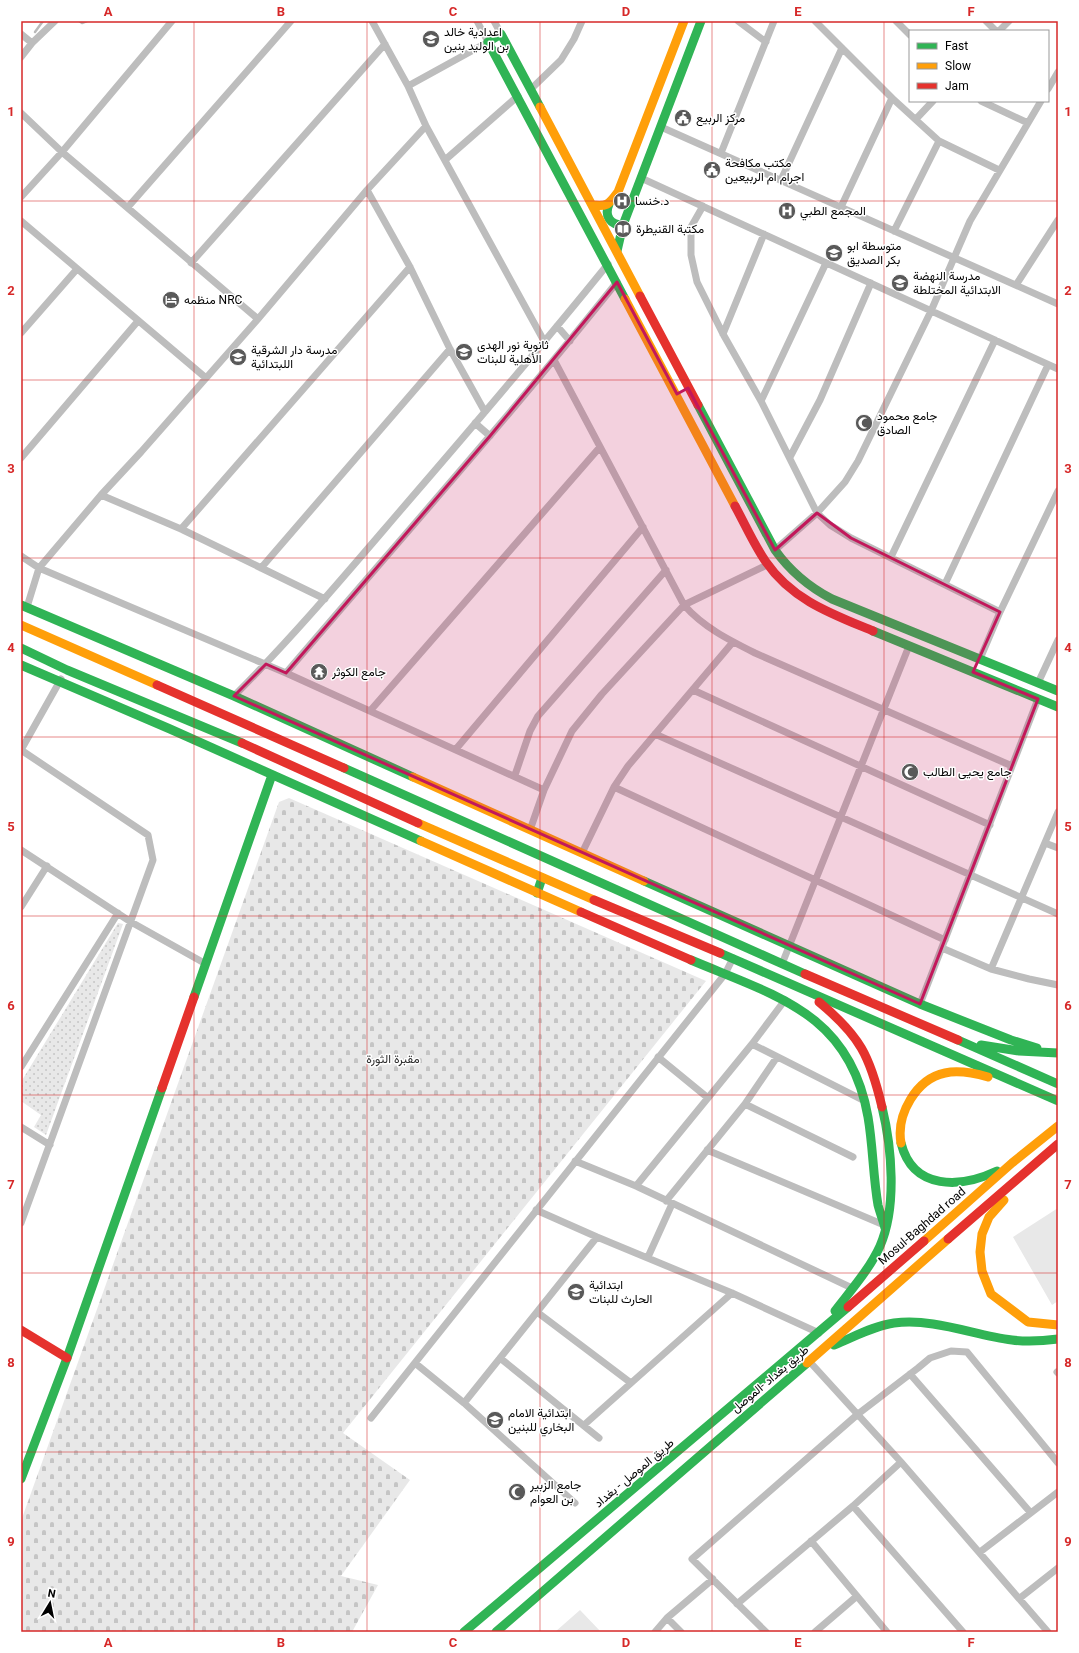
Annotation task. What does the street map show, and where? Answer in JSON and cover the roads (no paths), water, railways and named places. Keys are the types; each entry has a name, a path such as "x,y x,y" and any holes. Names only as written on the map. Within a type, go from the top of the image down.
{"main road":[{"path":"623,225 615,224 608,220 606,212 609,204 618,192 684,21"},
{"path":"617,251 623,225 701,21"},
{"path":"1058,691 820,594 800,579 782,560 775,550 688,388 617,251 501,34 488,42 608,264 767,565 787,587 811,605 1058,707"},
{"path":"592,205 601,206 609,204"},
{"path":"677,394 688,388"},
{"path":"24,606 234,696 789,947 920,1004 1012,1040 1057,1053"},
{"path":"21,625 782,964 960,1040 999,1059 1058,1084"},
{"path":"882,635 881,629 886,625 907,630"},
{"path":"21,648 67,670 216,732 542,878 733,958 1058,1101"},
{"path":"21,665 170,729 537,893 785,1000 813,1020 834,1039 858,1077 869,1116 878,1204 885,1228"},
{"path":"287,764 296,747"},
{"path":"21,1480 66,1358 272,775"},
{"path":"537,893 542,878"},
{"path":"792,984 825,1006 851,1031 862,1046 876,1078 884,1113 889,1158 890,1200 885,1228 873,1262 819,1333"},
{"path":"960,1040 1019,1051 1057,1053"},
{"path":"1012,1163 976,1180 937,1182 927,1178 910,1165 900,1145 900,1121 904,1109 912,1096 930,1079 941,1074 956,1072 973,1073 1030,1089"},
{"name":"Mosul-Baghdad road","path":"819,1333 1012,1163 1058,1126"},
{"name":"طريق بغداد -الموصل","path":"496,1632 818,1354 1058,1144"},
{"path":"1036,1163 989,1217 982,1234 980,1252 982,1271 991,1294 1028,1322 1058,1325"},
{"path":"818,1354 877,1326 895,1322 928,1324 1013,1340 1035,1341 1058,1339"},
{"path":"21,1330 66,1358"},
{"name":"طريق الموصل - بغداد","path":"464,1632 819,1333"}],"street":[{"path":"21,57 32,43 55,21"},
{"path":"21,197 62,152 172,21"},
{"path":"128,207 291,21"},
{"path":"372,21 408,86 426,126 544,341"},
{"path":"408,86 488,42 477,21"},
{"path":"494,21 501,34"},
{"path":"531,89 561,60 574,39 582,21"},
{"path":"738,21 766,42"},
{"path":"721,154 774,21"},
{"path":"815,21 892,98 939,141 999,170"},
{"path":"896,21 909,34"},
{"path":"986,21 995,30"},
{"path":"1000,30 1009,21"},
{"path":"21,34 32,43"},
{"path":"191,263 385,44"},
{"path":"781,180 842,48"},
{"path":"1049,87 1058,72"},
{"path":"445,160 518,96"},
{"path":"841,207 892,98"},
{"path":"916,119 932,102"},
{"path":"983,102 1028,123"},
{"path":"775,550 817,513 845,482 858,461 931,311 970,221 1040,102"},
{"path":"21,113 62,152 258,319"},
{"path":"24,606 39,568 258,319 367,190 426,126"},
{"path":"661,127 1058,304"},
{"path":"894,231 939,141"},
{"path":"641,178 1058,369"},
{"path":"367,190 410,267 450,349 485,412"},
{"path":"703,206 691,228 691,255 697,282 723,334 761,401 817,513 830,525 851,538 1000,612"},
{"path":"1016,285 1058,220"},
{"path":"21,221 206,378"},
{"path":"723,334 764,234"},
{"path":"761,401 826,263"},
{"path":"234,696 266,664 325,599 485,412 608,264"},
{"path":"181,529 410,267"},
{"path":"21,333 76,269"},
{"path":"286,673 490,436 570,341 617,282"},
{"path":"790,457 820,400 871,283"},
{"path":"21,458 138,321"},
{"path":"557,326 570,341"},
{"path":"891,557 996,340"},
{"path":"261,568 450,349"},
{"path":"554,360 684,605 696,618 733,642 1012,766"},
{"path":"945,584 1048,365"},
{"path":"475,423 490,436"},
{"path":"370,711 600,447"},
{"path":"980,659 1000,612 1058,491"},
{"path":"101,496 181,529 325,599"},
{"path":"456,749 643,527"},
{"path":"21,556 39,568 266,664 515,775 544,790"},
{"path":"530,830 544,790 572,731 602,694 684,605 767,565"},
{"path":"515,775 530,731 538,716 666,570"},
{"path":"1038,683 1058,640"},
{"path":"582,853 614,787 628,766 733,642"},
{"path":"782,964 909,646"},
{"path":"21,1223 153,860 148,835 21,750 67,670"},
{"path":"692,690 990,825"},
{"path":"920,1004 1038,699"},
{"path":"655,734 1058,914"},
{"path":"614,787 945,940"},
{"path":"991,969 1058,812"},
{"path":"1045,843 1058,848"},
{"path":"21,850 131,922 206,964"},
{"path":"21,908 47,866"},
{"path":"21,1067 118,913"},
{"path":"942,948 991,969 1058,985"},
{"path":"371,1418 725,974 733,958"},
{"path":"636,1186 752,1044 785,1000"},
{"path":"752,1044 865,1101"},
{"path":"658,1057 708,1098"},
{"path":"648,1257 669,1203 707,1150 745,1104 778,1057"},
{"path":"745,1104 852,1157"},
{"path":"21,1127 50,1145"},
{"path":"707,1150 885,1228"},
{"path":"575,1161 636,1186 669,1203 852,1288"},
{"path":"536,1210 732,1293 819,1333"},
{"path":"464,1403 597,1237"},
{"path":"584,1425 732,1293"},
{"path":"537,1312 631,1383"},
{"path":"766,1632 692,1559 858,1414 930,1358 951,1351 967,1352 1058,1463"},
{"path":"500,1358 599,1438"},
{"path":"809,1361 901,1462 1048,1632"},
{"path":"415,1363 464,1403 575,1503"},
{"path":"910,1374 1030,1512"},
{"path":"737,1604 853,1506 901,1462"},
{"path":"980,1552 1030,1512 1058,1492"},
{"path":"853,1506 964,1632"},
{"path":"811,1542 887,1632"},
{"path":"1020,1598 1058,1568"},
{"path":"655,1632 667,1618 713,1580"},
{"path":"815,1632 857,1596"},
{"path":"667,1618 681,1632"}],"waterway":[{"path":"35,32 43,21"},
{"path":"79,21 82,23 87,21"}],"place":[{"name":"اعدادية خالد بن الوليد بنين","path":"431,39"},
{"name":"مركز الربيع","path":"683,118"},
{"name":"مكتب مكافحة اجرام ام الربيعين","path":"712,170"},
{"name":"د.خنسا","path":"622,201"},
{"name":"المجمع الطبي","path":"787,211"},
{"name":"مكتبة القنيطرة","path":"623,229"},
{"name":"متوسطة ابو بكر الصديق","path":"834,253"},
{"name":"مدرسة النهضة الابتدائية المختلطة","path":"900,283"},
{"name":"منظمه NRC","path":"171,300"},
{"name":"ثانوية نور الهدى الأهلية للبنات","path":"464,352"},
{"name":"مدرسة دار الشرقية اللبتدائية","path":"238,357"},
{"name":"جامع محمود الصادق","path":"864,423"},
{"name":"جامع الكوثر","path":"319,672"},
{"name":"جامع يحيى الطالب","path":"910,772"},
{"name":"ابتدائية الحارث للبنات","path":"576,1292"},
{"name":"ابتدائية الامام البخاري للبنين","path":"495,1420"},
{"name":"جامع الزبير بن العوام","path":"517,1492"}],"park label":[{"name":"مقبرة الثورة","path":"393,1059"}]}
